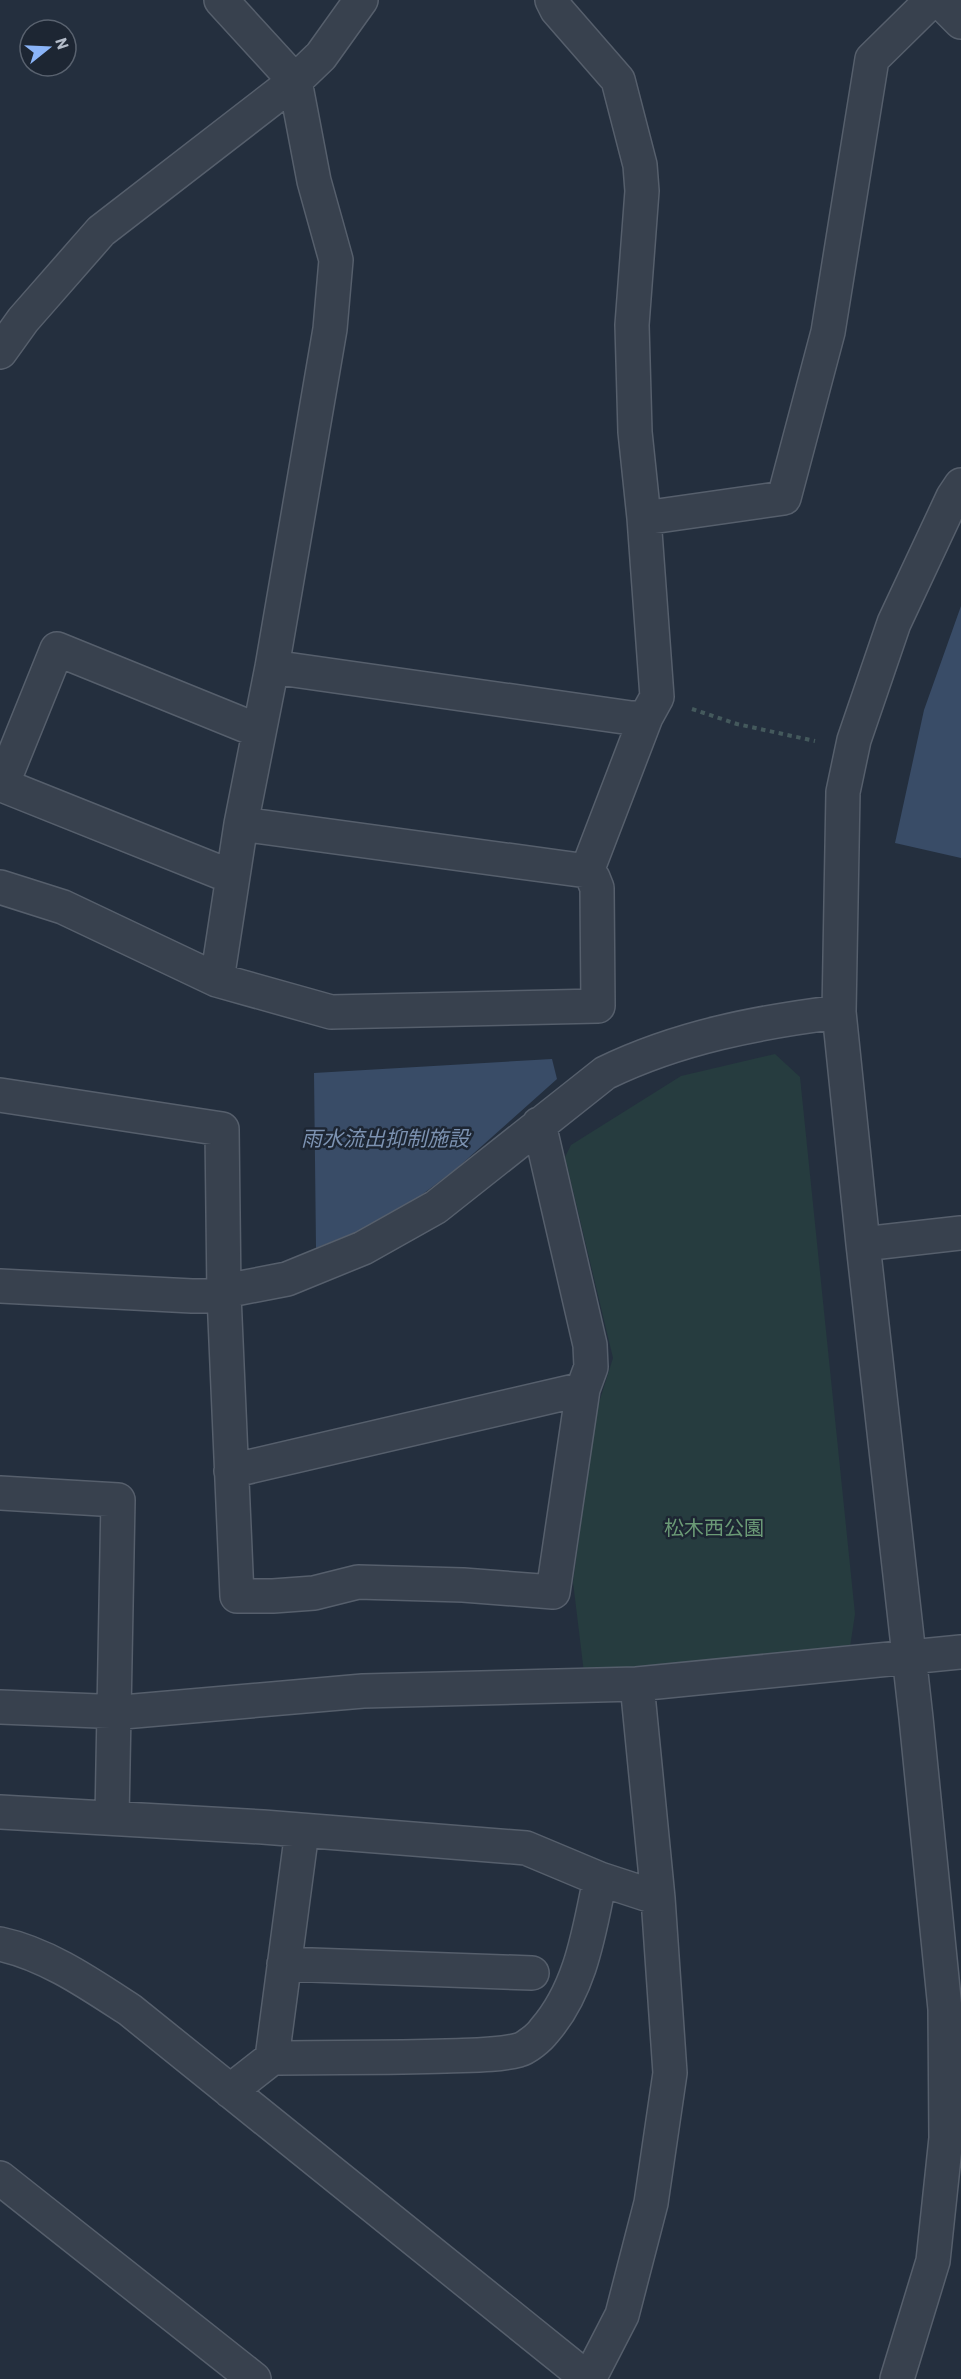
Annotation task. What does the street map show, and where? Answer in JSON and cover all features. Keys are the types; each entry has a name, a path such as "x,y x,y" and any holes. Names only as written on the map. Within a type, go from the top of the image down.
{"street":[{"path":"217,980 241,824 272,667 330,329 336,260 314,182 295,81 221,0"},
{"path":"0,352 37,304 101,231 295,81 321,56 361,0"},
{"path":"552,0 557,10 618,80 640,165 642,191 632,325 635,432 644,519 651,707 587,871"},
{"path":"644,519 784,498 828,332 872,59 932,0"},
{"path":"939,0 961,22"},
{"path":"897,2379 933,2261 946,2138 945,2009 910,1657 839,1012 843,792 854,740 894,623 953,497 961,485"},
{"path":"232,877 2,785 57,649 259,731"},
{"path":"272,667 631,718 651,707"},
{"path":"0,886 63,907 217,980 331,1012 598,1006 597,888 587,871 241,824"},
{"path":"0,1286 192,1296 224,1295 235,1289 287,1279 363,1248 436,1207 605,1073 633,1059 712,1034 772,1020 839,1012"},
{"path":"0,1095 222,1129 224,1295 237,1596 314,1593 358,1582 553,1592 583,1389 591,1367 590,1345 539,1124"},
{"path":"863,1244 961,1233"},
{"path":"231,1471 583,1389"},
{"path":"0,1493 118,1500 112,1818"},
{"path":"0,1707 115,1711 363,1691 637,1684 961,1652"},
{"path":"0,1944 20,1948 82,1979 130,2010 589,2379 622,2315 651,2203 670,2073 658,1898 637,1684"},
{"path":"0,1812 526,1848 600,1879 658,1898"},
{"path":"272,2058 302,1831"},
{"path":"230,2091 272,2058 432,2056 484,2054 521,2049 543,2033 560,2010 575,1983 600,1879"},
{"path":"284,1964 532,1973"},
{"path":"4,2191 254,2379"}],"path":[{"path":"651,707 822,742"}],"green space":[{"name":"松木西公園","path":"775,1054 800,1077 855,1614 850,1647 584,1673 573,1582 596,1412 613,1358 565,1157 571,1145 681,1076"}],"water":[{"path":"961,606 961,858 895,843 924,710"},
{"name":"雨水流出抑制施設","path":"552,1059 557,1079 456,1169 391,1218 316,1248 314,1073"}]}
